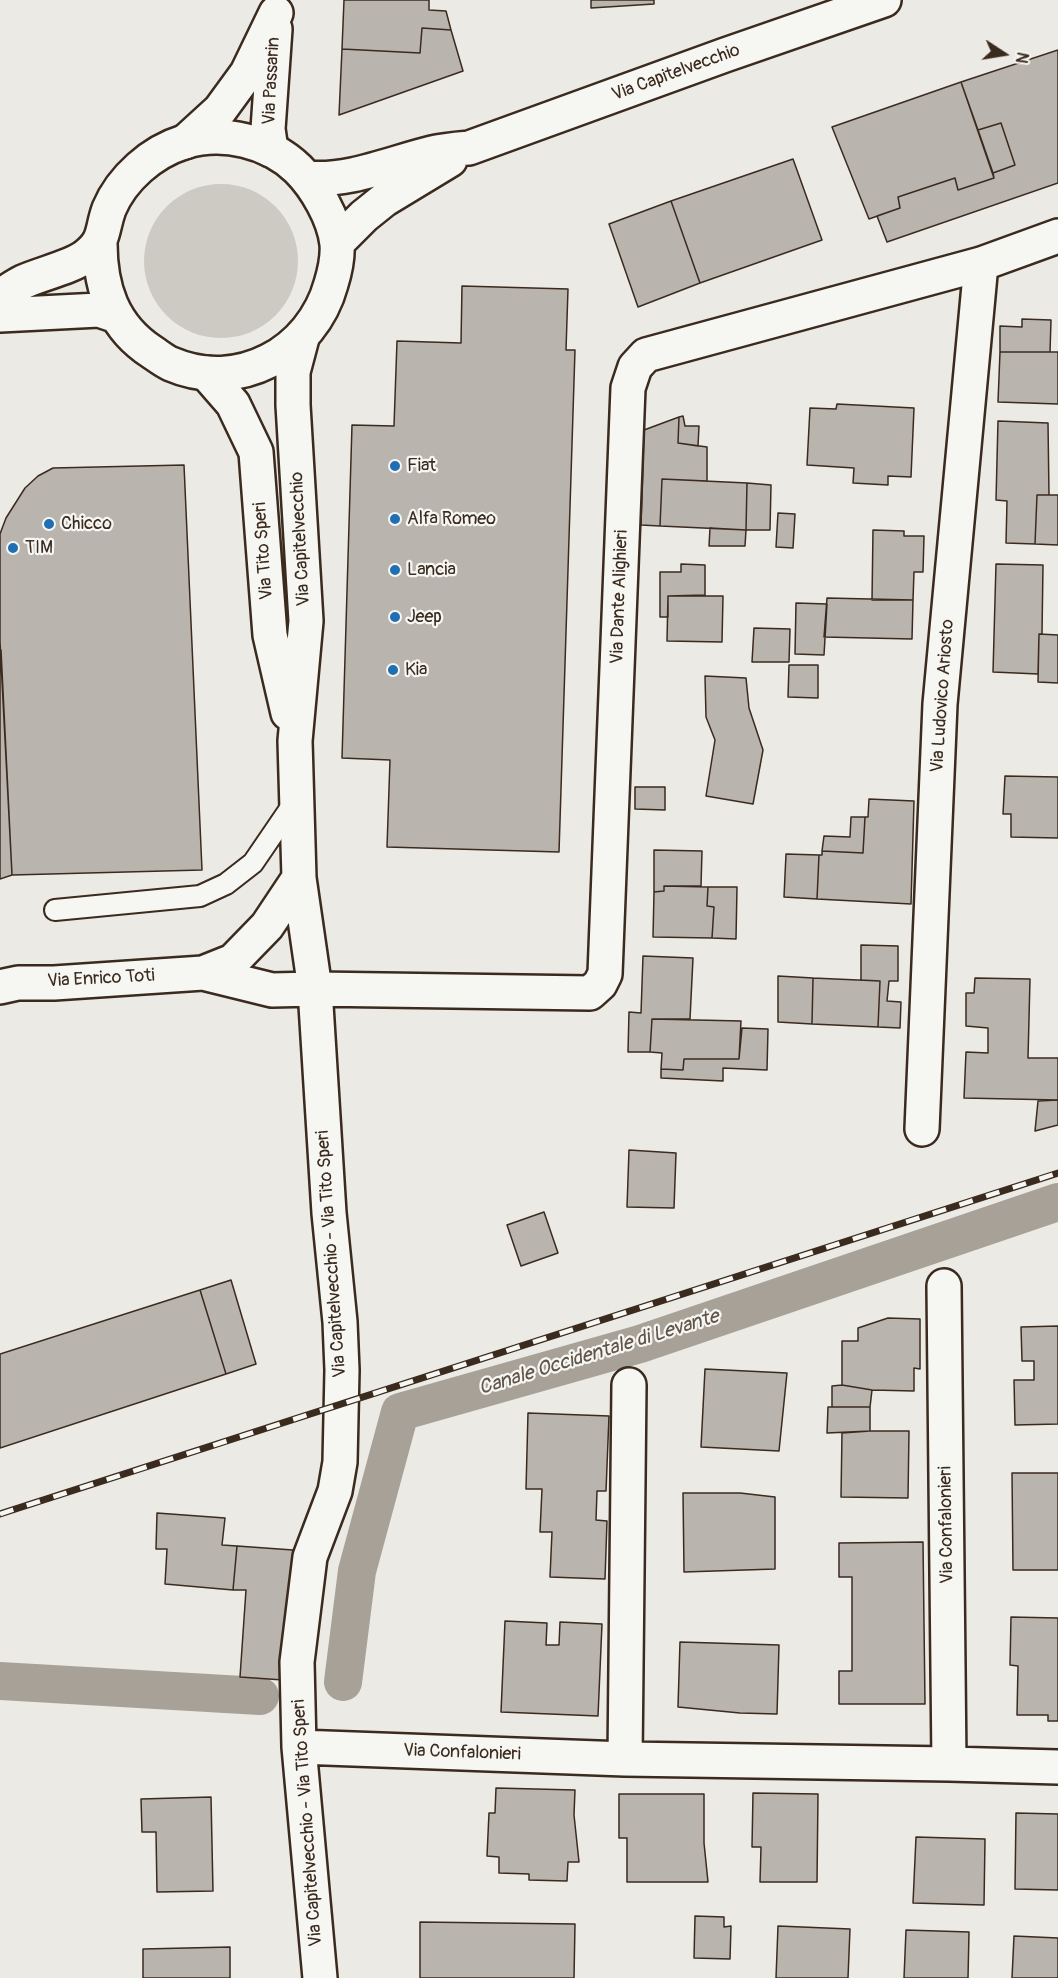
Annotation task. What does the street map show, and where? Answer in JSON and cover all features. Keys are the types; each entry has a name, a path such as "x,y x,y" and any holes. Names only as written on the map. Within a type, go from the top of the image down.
{"street":[{"name":"Via Capitelvecchio","path":"337,243 384,200 469,148 884,0"},
{"name":"Via Passarin","path":"185,142 220,110 247,73 276,6"},
{"name":"Via Passarin","path":"271,150 268,129 276,6"},
{"path":"221,137 244,140 271,150 292,164 307,178 324,205 337,243 336,267 328,296 315,322 302,338 276,358 254,368 230,373 206,373 171,364 140,344 117,316 106,293 100,268 100,243 109,209 127,179 154,156 185,142 221,137"},
{"name":"Via Capitelvecchio","path":"307,178 324,180 383,168 433,153 469,148"},
{"name":"Via Dante Alighieri","path":"315,989 590,993 600,984 605,974 628,388 635,367 646,355 981,264 1058,236"},
{"path":"0,296 22,282 84,258 100,243"},
{"name":"Via Ludovico Ariosto","path":"922,1129 940,704 981,264"},
{"path":"0,315 99,310 117,316"},
{"name":"Via Capitelvecchio","path":"295,741 306,621 292,372 302,338"},
{"name":"Via Tito Speri","path":"206,373 233,404 256,452 270,635 295,741"},
{"name":"Via Capitelvecchio - Via Tito Speri","path":"295,741 299,878 315,989 328,1213 340,1322 340,1462 335,1491 310,1557 297,1662 299,1747 320,1978"},
{"name":"Via Enrico Toti","path":"203,973 233,961 267,926 299,878"},
{"name":"Via Enrico Toti","path":"0,987 18,983 54,983 203,973 272,990 315,989"},
{"name":"Via Confalonieri","path":"944,1286 949,1764"},
{"path":"625,1759 629,1385"},
{"name":"Via Confalonieri","path":"299,1747 625,1759 1058,1767"}],"lane":[{"path":"55,910 200,896 226,884 253,863 297,798"}],"shaded area":[{"path":"221,184 236,185 251,190 276,206 292,231 297,246 297,276 292,291 276,316 251,332 236,337 221,338 206,337 191,332 166,316 150,291 145,276 144,261 145,246 150,231 166,206 191,190 206,185"}],"building":[{"path":"344,0 429,0 429,10 446,11 451,30 422,28 420,53 342,49"},
{"path":"591,0 654,0 654,4 591,8"},
{"path":"422,28 451,30 463,71 339,115 342,49 420,53"},
{"path":"1058,50 1058,183 887,242 877,216 900,208 898,197 955,178 958,190 994,178 993,173 1015,165 1001,123 978,130 961,82"},
{"path":"961,82 994,178 958,190 955,178 898,197 900,208 869,219 832,127"},
{"path":"1001,123 1015,165 993,173 978,130"},
{"path":"793,159 822,240 700,283 671,201"},
{"path":"671,201 700,283 638,307 609,224"},
{"path":"462,286 568,289 566,350 575,350 559,852 387,847 390,760 342,758 352,425 394,426 397,341 461,343"},
{"path":"1022,319 1051,320 1050,352 1000,352 1000,326 1022,327"},
{"path":"1000,352 1058,352 1058,404 998,402"},
{"path":"837,404 914,408 911,477 888,476 888,485 853,483 854,468 807,465 810,408 836,409"},
{"path":"683,416 685,426 699,426 698,446 678,443 679,417"},
{"path":"679,417 678,443 707,447 707,481 662,479 660,526 641,525 644,430"},
{"path":"998,421 1048,423 1049,495 1037,495 1035,544 1006,543 1007,501 996,500"},
{"path":"184,465 202,870 12,875 0,642 0,534 6,518 25,488 38,476 53,468"},
{"path":"662,479 747,483 746,530 660,526"},
{"path":"747,483 771,485 770,530 746,530"},
{"path":"1037,495 1058,495 1058,545 1035,544"},
{"path":"778,513 795,514 793,548 776,547"},
{"path":"710,528 746,530 745,546 709,546"},
{"path":"873,530 904,531 904,536 924,536 923,572 914,572 913,600 872,600"},
{"path":"681,564 705,565 705,595 668,596 668,617 660,617 660,572 681,572"},
{"path":"996,564 1043,565 1042,634 1039,634 1038,674 993,672"},
{"path":"668,596 723,596 722,642 667,641"},
{"path":"827,598 913,600 912,639 824,637"},
{"path":"796,603 827,604 824,655 795,654"},
{"path":"754,628 790,629 789,662 752,662"},
{"path":"1039,634 1058,635 1058,683 1038,682"},
{"path":"0,650 12,875 0,879"},
{"path":"789,665 818,665 818,698 788,697"},
{"path":"705,676 746,678 749,708 763,750 753,804 706,796 715,740 706,717"},
{"path":"1005,776 1058,777 1058,838 1011,837 1011,814 1003,814"},
{"path":"635,787 665,787 665,810 635,809"},
{"path":"869,799 914,801 911,904 817,899 819,855 822,855 822,851 863,853 865,817 868,817"},
{"path":"851,817 865,817 863,853 822,851 824,836 850,837"},
{"path":"654,850 702,851 701,886 664,886 664,891 654,892"},
{"path":"786,854 819,855 817,899 784,897"},
{"path":"664,886 708,887 707,906 714,907 712,938 653,937 654,892 664,891"},
{"path":"708,887 737,887 736,939 712,938 714,907 707,906"},
{"path":"861,945 898,946 898,981 889,981 887,1001 901,1002 900,1028 878,1027 880,981 861,980"},
{"path":"643,956 693,958 690,1019 652,1019 650,1052 628,1052 629,1012 641,1013"},
{"path":"778,976 813,978 812,1024 778,1022"},
{"path":"813,978 880,981 878,1027 812,1024"},
{"path":"975,978 1030,979 1028,1058 1058,1058 1058,1100 964,1098 966,1052 988,1053 988,1028 966,1026 966,993 974,993"},
{"path":"652,1019 741,1021 739,1059 684,1059 683,1070 661,1069 662,1053 650,1052"},
{"path":"742,1028 768,1029 767,1070 723,1068 723,1081 661,1078 661,1069 683,1070 684,1059 739,1059"},
{"path":"1058,1100 1058,1125 1035,1131 1038,1101"},
{"path":"629,1150 676,1153 674,1208 627,1207"},
{"path":"544,1212 558,1253 521,1266 507,1225"},
{"path":"231,1280 256,1364 226,1374 200,1290"},
{"path":"200,1290 226,1374 0,1448 0,1354"},
{"path":"888,1318 920,1319 920,1369 914,1368 914,1391 872,1390 842,1385 842,1341 858,1341 858,1328"},
{"path":"1058,1326 1058,1424 1015,1425 1014,1380 1034,1380 1034,1361 1022,1361 1021,1327"},
{"path":"705,1369 787,1373 779,1451 701,1447"},
{"path":"842,1385 872,1390 870,1407 832,1407 832,1386"},
{"path":"828,1407 870,1407 870,1431 827,1433"},
{"path":"528,1413 609,1416 606,1491 597,1491 596,1520 607,1521 605,1579 550,1577 552,1532 540,1532 542,1489 526,1489"},
{"path":"909,1431 908,1498 841,1497 842,1433"},
{"path":"1012,1473 1058,1473 1058,1570 1013,1570"},
{"path":"683,1493 740,1493 775,1497 775,1569 684,1572"},
{"path":"157,1513 225,1518 222,1545 237,1546 233,1590 165,1584 167,1549 156,1549"},
{"path":"923,1542 925,1704 839,1704 839,1671 852,1671 852,1577 839,1577 839,1543"},
{"path":"237,1546 293,1550 283,1680 240,1677 246,1590 233,1590"},
{"path":"1011,1617 1058,1618 1058,1721 1048,1721 1048,1715 1017,1715 1018,1666 1010,1665"},
{"path":"505,1621 547,1623 546,1645 559,1645 560,1622 602,1624 598,1716 501,1712"},
{"path":"680,1642 779,1645 777,1714 678,1707"},
{"path":"496,1788 575,1790 574,1815 579,1862 568,1862 567,1881 529,1880 529,1874 499,1873 499,1857 487,1856 489,1813 495,1813"},
{"path":"753,1793 818,1794 817,1882 760,1882 761,1847 752,1847"},
{"path":"619,1794 704,1794 704,1843 708,1882 627,1882 627,1838 619,1838"},
{"path":"211,1797 213,1891 157,1892 156,1832 142,1832 141,1799"},
{"path":"1016,1813 1058,1814 1058,1890 1015,1889"},
{"path":"916,1837 985,1839 984,1905 913,1903"},
{"path":"695,1916 724,1917 724,1927 731,1926 730,1959 694,1958"},
{"path":"420,1922 575,1924 574,1978 420,1978"},
{"path":"778,1926 850,1929 848,1978 776,1978"},
{"path":"906,1930 969,1932 968,1978 904,1978"},
{"path":"1014,1936 1058,1938 1058,1978 1012,1978"},
{"path":"230,1947 230,1978 143,1978 143,1949"}],"waterway":[{"name":"Canale Occidentale di Levante","path":"343,1682 357,1571 400,1412 640,1344 1058,1202"},
{"name":"Canale Occidentale di Levante","path":"0,1681 260,1696"}],"railway":[{"path":"0,1514 1058,1173"}],"place":[{"name":"Fiat","path":"395,466"},
{"name":"Alfa Romeo","path":"395,519"},
{"name":"Chicco","path":"49,524"},
{"name":"TIM","path":"13,548"},
{"name":"Lancia","path":"395,570"},
{"name":"Jeep","path":"395,617"},
{"name":"Kia","path":"393,670"}]}
